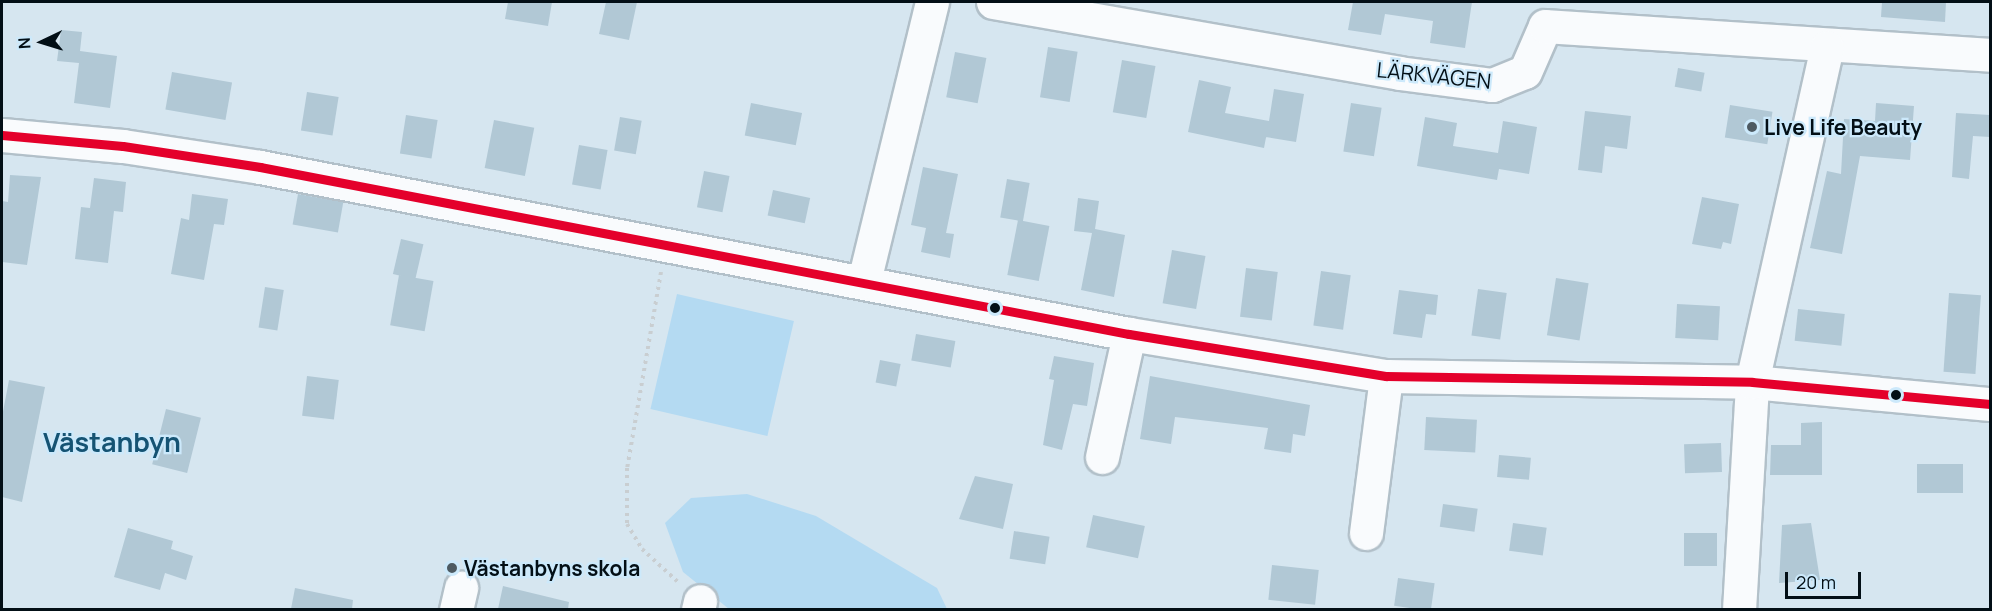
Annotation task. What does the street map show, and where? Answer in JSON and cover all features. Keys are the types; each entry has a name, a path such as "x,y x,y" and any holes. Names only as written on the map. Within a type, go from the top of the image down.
{"street":[{"path":"864,281 932,2"},
{"name":"LÄRKVÄGEN","path":"993,2 1399,73 1491,85 1525,72 1546,14 1827,47 1990,55"},
{"path":"1739,609 1752,382 1827,47"},
{"path":"2,135 123,146 260,167 864,281 1129,334 1386,376 1752,382 1990,404"},
{"path":"1102,457 1129,334"},
{"path":"1366,533 1386,376"}],"path":[{"path":"666,245 627,468 627,524 642,549 699,605"}],"shaded area":[{"path":"677,294 794,321 767,436 650,409"},
{"path":"747,494 816,516 937,588 947,609 729,609 683,572 665,523 691,498"}],"building":[{"path":"508,2 552,2 548,26 505,19"},
{"path":"606,2 637,2 629,40 599,34"},
{"path":"1353,2 1472,2 1465,48 1430,43 1433,21 1385,14 1381,35 1348,30"},
{"path":"1882,2 1946,2 1945,22 1881,17"},
{"path":"61,30 82,32 80,51 117,56 110,108 74,103 79,63 57,61"},
{"path":"1048,47 1078,52 1070,102 1040,97"},
{"path":"955,52 986,58 978,103 946,97"},
{"path":"1122,60 1155,66 1146,118 1113,112"},
{"path":"1678,68 1705,73 1701,91 1675,87"},
{"path":"172,72 232,83 225,120 165,109"},
{"path":"1199,80 1231,87 1225,113 1269,121 1274,89 1304,94 1296,142 1266,137 1264,148 1188,132"},
{"path":"307,92 339,97 333,136 301,131"},
{"path":"751,103 802,113 796,145 745,135"},
{"path":"1351,103 1382,108 1374,156 1343,151"},
{"path":"1876,103 1914,106 1910,160 1860,156 1842,254 1810,248 1827,171 1841,174 1844,119 1875,121"},
{"path":"1730,105 1772,112 1767,144 1725,138"},
{"path":"1585,111 1631,116 1627,149 1605,146 1602,173 1578,170"},
{"path":"1956,113 1990,115 1990,137 1973,136 1969,179 1952,177"},
{"path":"406,115 438,120 432,159 400,154"},
{"path":"620,117 642,121 636,154 614,150"},
{"path":"1425,117 1457,123 1453,146 1498,153 1503,121 1537,127 1529,174 1499,169 1497,180 1417,166"},
{"path":"494,120 534,128 525,176 485,168"},
{"path":"579,145 608,150 601,189 572,184"},
{"path":"923,167 958,174 946,233 954,234 950,258 921,252 926,228 911,225"},
{"path":"704,171 730,176 722,212 697,207"},
{"path":"10,175 41,177 27,265 2,262 2,201 8,202"},
{"path":"94,178 126,182 123,212 114,211 108,263 75,259 81,207 90,208"},
{"path":"1007,179 1030,183 1023,221 1000,217"},
{"path":"773,190 810,198 805,223 768,215"},
{"path":"192,194 228,199 224,225 214,224 204,280 171,274 181,218 189,220"},
{"path":"298,194 343,202 338,233 293,225"},
{"path":"1702,197 1739,204 1731,244 1723,242 1721,249 1692,244"},
{"path":"1078,198 1099,201 1095,229 1125,235 1114,297 1081,290 1092,233 1074,231"},
{"path":"1018,220 1049,226 1039,281 1007,275"},
{"path":"401,239 423,244 415,279 393,274"},
{"path":"1172,250 1205,256 1196,309 1163,303"},
{"path":"1246,268 1278,272 1272,321 1240,317"},
{"path":"1321,271 1351,275 1343,330 1313,325"},
{"path":"399,275 433,281 425,331 390,325"},
{"path":"1556,278 1589,283 1580,340 1547,335"},
{"path":"265,287 284,290 277,330 259,327"},
{"path":"1478,289 1507,293 1500,340 1471,336"},
{"path":"1399,290 1438,295 1436,315 1426,314 1422,338 1393,334"},
{"path":"1949,293 1981,295 1975,374 1943,372"},
{"path":"1677,304 1720,306 1718,340 1675,338"},
{"path":"1798,309 1845,314 1841,346 1795,341"},
{"path":"916,334 955,341 951,368 911,361"},
{"path":"1054,356 1094,363 1087,406 1073,404 1062,450 1043,445 1054,380 1049,379"},
{"path":"880,360 901,364 896,387 876,383"},
{"path":"307,376 339,380 334,420 302,416"},
{"path":"1150,376 1310,405 1305,436 1293,434 1291,453 1264,449 1268,428 1175,417 1171,444 1140,439"},
{"path":"9,380 45,387 22,502 2,497 2,417"},
{"path":"166,409 201,418 187,473 152,464"},
{"path":"1426,417 1477,420 1475,453 1424,450"},
{"path":"1822,422 1822,475 1770,475 1771,445 1801,445 1801,423"},
{"path":"1721,443 1722,472 1685,473 1684,444"},
{"path":"1499,455 1531,458 1529,480 1497,477"},
{"path":"1917,464 1963,464 1963,493 1917,493"},
{"path":"975,476 1013,484 1003,529 959,519"},
{"path":"1443,504 1478,509 1474,532 1440,527"},
{"path":"1093,515 1145,526 1138,558 1086,547"},
{"path":"1513,523 1547,528 1543,555 1509,551"},
{"path":"1811,523 1820,580 1779,583 1782,525"},
{"path":"128,528 173,541 171,549 193,556 186,580 165,573 160,590 114,577"},
{"path":"1014,531 1050,537 1045,564 1010,559"},
{"path":"1684,533 1717,533 1717,566 1684,566"},
{"path":"1272,565 1319,570 1315,605 1268,600"},
{"path":"1398,578 1435,583 1431,610 1394,606"},
{"path":"503,586 569,602 568,609 498,609"},
{"path":"295,588 353,600 352,609 291,609"}],"transit line":[{"path":"2,135 123,146 260,167 1129,334 1386,376 1752,382 1990,404"}],"place":[{"name":"Live Life Beauty","path":"1752,127"},
{"name":"Västanbyns skola","path":"452,568"}],"district":[{"name":"Västanbyn","path":"112,442"}]}
